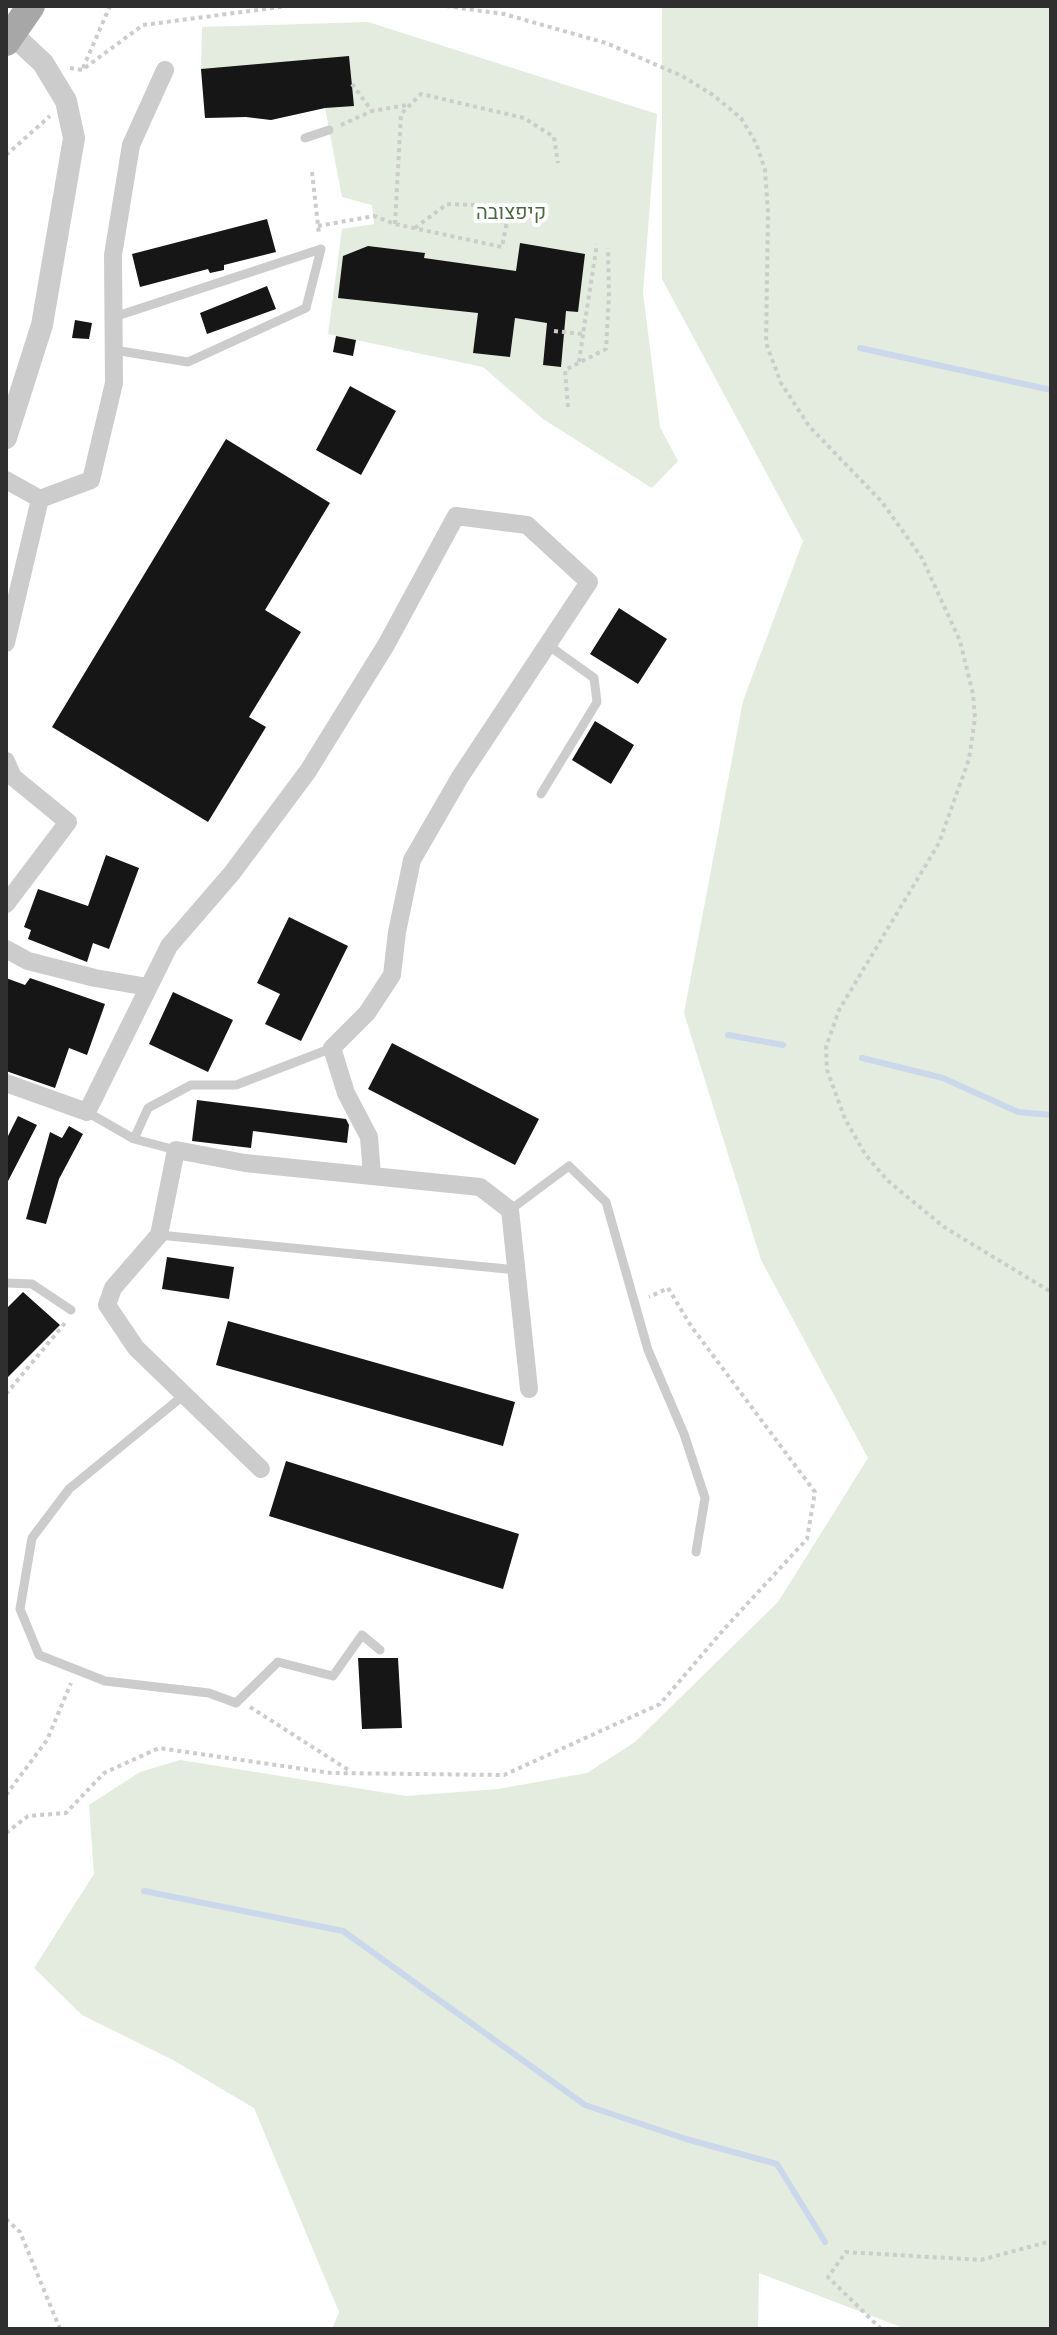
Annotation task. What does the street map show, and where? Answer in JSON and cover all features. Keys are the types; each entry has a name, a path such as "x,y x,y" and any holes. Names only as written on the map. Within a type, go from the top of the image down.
{"main road":[{"path":"10,38 31,6"}],"street":[{"path":"6,438 42,325 74,138 66,101 43,63 10,38"},
{"path":"6,480 40,499 91,480 114,383 113,255 131,145 165,70"},
{"path":"6,643 40,499"},
{"path":"6,1083 87,1112 169,946 232,873 308,771 386,645 456,516 527,525 589,582 460,777 412,860 397,932 392,975 367,1013 332,1048 346,1093 369,1137 372,1175"},
{"path":"6,761 13,777 68,822 6,904"},
{"path":"6,949 28,961 95,978 148,987"},
{"path":"261,1469 136,1348 107,1305 113,1288 159,1235 176,1150 245,1163 480,1187 510,1210 529,1389"}],"lane":[{"path":"305,138 329,130"},
{"path":"114,317 321,249"},
{"path":"114,350 188,362 306,308 321,249"},
{"path":"541,794 597,702 594,678 548,645"},
{"path":"134,1139 148,1108 191,1085 236,1085 332,1048"},
{"path":"87,1112 134,1139 176,1150"},
{"path":"510,1210 569,1166 606,1202 648,1350 684,1434 705,1498 696,1552"},
{"path":"159,1235 517,1270"},
{"path":"6,1283 32,1284 71,1310"},
{"path":"184,1395 69,1489 32,1538 20,1609 39,1655 105,1681 209,1693 236,1703 278,1662 333,1676 362,1635 380,1650"}],"path":[{"path":"110,6 82,70 143,25 288,6"},
{"path":"446,6 504,14 606,43 682,76 713,95 741,118 756,143 765,170 768,212 766,343 781,383 809,426 882,502 922,558 960,641 973,694 975,718 969,759 939,843 839,1010 826,1047 827,1070 845,1119 865,1154 888,1181 944,1227 1051,1292"},
{"path":"352,84 372,111"},
{"path":"395,224 401,114 421,94 524,118 554,137 558,163"},
{"path":"6,155 66,101"},
{"path":"329,130 372,111 409,105"},
{"path":"312,172 321,249"},
{"path":"415,228 447,204 533,207"},
{"path":"318,226 374,216 395,224 502,247 510,206"},
{"path":"350,220 351,227"},
{"path":"579,362 597,244"},
{"path":"568,407 565,370 606,349 608,248"},
{"path":"554,331 583,334"},
{"path":"6,1833 28,1816 66,1813 104,1773 159,1748 331,1773 504,1775 660,1704 807,1539 815,1492 691,1326 668,1288 635,1304"},
{"path":"6,1394 64,1327 71,1310"},
{"path":"6,1795 47,1740 76,1670"},
{"path":"236,1703 249,1706 351,1772"},
{"path":"6,2219 20,2232 60,2329"},
{"path":"881,2329 828,2277 846,2252 981,2260 1051,2241"}],"green space":[{"path":"662,6 1051,6 1051,2329 906,2329 759,2273 758,2329 332,2329 339,2312 254,2108 173,2060 82,2015 34,1968 94,1874 89,1805 140,1772 180,1760 406,1796 498,1789 587,1773 635,1742 778,1602 868,1458 761,1260 684,1013 743,701 803,541 662,279"},
{"name":"קיפצובה","path":"368,22 657,114 643,293 660,427 678,461 652,488 543,419 483,367 328,334 342,229 374,224 372,205 342,197 325,108 271,120 205,118 202,27"}],"building":[{"path":"349,56 354,106 325,108 271,120 205,118 201,69"},
{"path":"267,219 276,252 224,265 224,270 210,273 208,269 140,287 132,254"},
{"path":"520,243 585,254 578,312 566,311 561,367 543,365 547,323 515,318 510,357 473,353 478,313 338,298 343,256 368,246 425,253 424,258 516,271"},
{"path":"267,286 276,309 207,334 200,313"},
{"path":"75,320 92,323 89,339 72,338"},
{"path":"336,336 356,340 353,356 333,352"},
{"path":"350,386 396,411 361,475 316,450"},
{"path":"226,439 330,503 265,610 301,632 249,717 266,727 208,822 52,727"},
{"path":"619,608 667,639 638,684 590,654"},
{"path":"595,721 634,745 611,784 572,760"},
{"path":"106,855 139,868 109,949 93,943 87,962 28,939 31,930 24,927 38,889 88,906"},
{"path":"289,917 348,946 301,1041 265,1024 280,994 257,983"},
{"path":"6,978 25,985 30,978 105,1004 87,1055 69,1048 55,1088 6,1071"},
{"path":"173,992 233,1020 208,1072 149,1044"},
{"path":"392,1043 539,1119 515,1165 368,1089"},
{"path":"197,1100 346,1119 349,1125 347,1143 253,1131 251,1148 192,1141"},
{"path":"18,1116 37,1125 6,1185 6,1140"},
{"path":"69,1126 83,1134 59,1179 46,1224 26,1219 50,1132 62,1138"},
{"path":"167,1257 234,1267 229,1299 162,1289"},
{"path":"23,1292 60,1325 6,1379 6,1309"},
{"path":"228,1321 515,1402 503,1446 216,1365"},
{"path":"286,1461 519,1534 503,1589 269,1516"},
{"path":"358,1658 398,1658 402,1728 362,1729"}],"waterway":[{"path":"860,348 1051,390"},
{"path":"728,1035 783,1045"},
{"path":"862,1058 943,1078 1018,1112 1051,1115"},
{"path":"144,1891 343,1931 585,2105 686,2139 777,2164 825,2242"}]}
